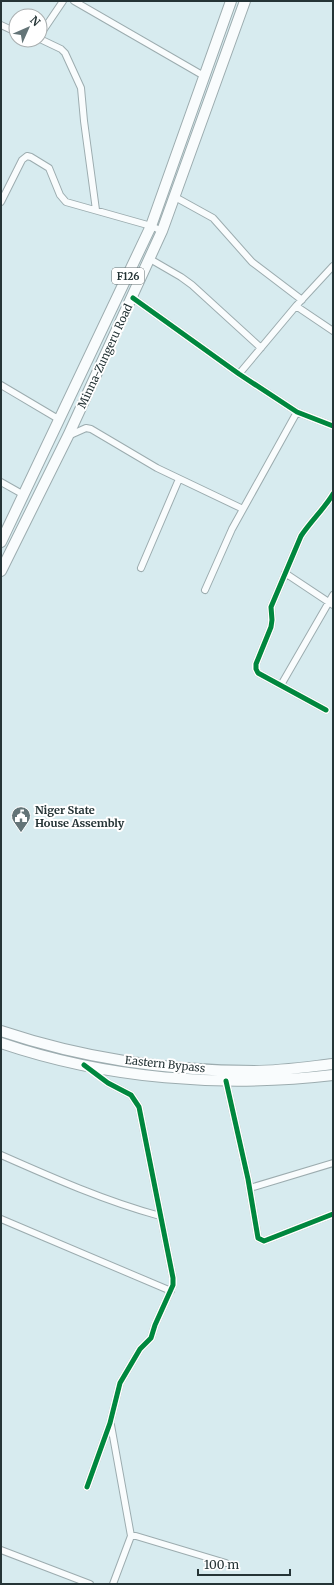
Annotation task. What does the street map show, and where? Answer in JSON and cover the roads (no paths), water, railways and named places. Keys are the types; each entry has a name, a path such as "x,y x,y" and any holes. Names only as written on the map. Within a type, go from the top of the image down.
{"main road":[{"name":"Minna-Zungeru Road","path":"1,542 151,226 231,1"},
{"name":"Minna-Zungeru Road","path":"1,571 68,436 162,231 245,1"},
{"name":"Eastern Bypass","path":"1,1031 22,1038 86,1054 151,1065 190,1069 255,1071 333,1064"},
{"name":"Eastern Bypass","path":"1,1043 84,1065 164,1078 256,1082 333,1075"}],"street":[{"path":"48,22 62,1"},
{"path":"74,1 204,76"},
{"path":"48,43 61,49 65,53 81,88 96,210"},
{"path":"1,202 22,160 27,156 49,168 62,199 66,202 151,226 162,231"},
{"path":"175,197 213,218 252,262 302,300"},
{"path":"150,259 192,285 261,348"},
{"path":"239,374 296,306 333,267"},
{"path":"132,298 239,374 297,412 333,426"},
{"path":"296,306 333,331"},
{"path":"1,385 60,420"},
{"path":"205,590 232,529 297,412"},
{"path":"68,436 86,428 91,429 179,479 243,509"},
{"path":"141,568 179,479"},
{"path":"1,482 24,495"},
{"path":"326,710 258,673 256,664 272,620 270,607 285,573 306,528 327,504 333,494"},
{"path":"285,573 331,604"},
{"path":"281,685 331,604 333,595"},
{"path":"84,1065 108,1083 131,1095 140,1107 173,1278 171,1291 155,1324 152,1338 140,1349 120,1383 110,1423 86,1487"},
{"path":"226,1081 250,1188 258,1238 264,1241 333,1214"},
{"path":"1,1155 69,1185 128,1207 160,1216"},
{"path":"250,1188 333,1163"},
{"path":"1,1219 171,1291"},
{"path":"110,1423 131,1536 113,1584"},
{"path":"131,1536 136,1536 226,1563"},
{"path":"1,1550 90,1584"}],"place":[{"name":"Niger State House Assembly","path":"21,833"}]}
